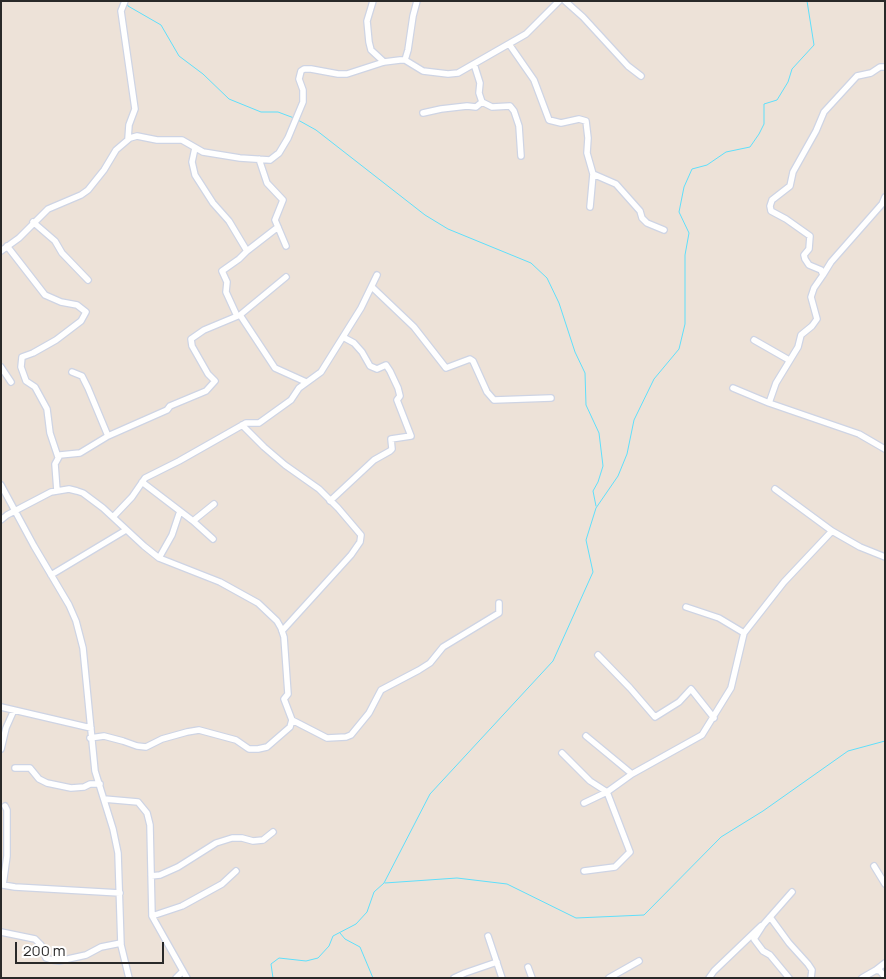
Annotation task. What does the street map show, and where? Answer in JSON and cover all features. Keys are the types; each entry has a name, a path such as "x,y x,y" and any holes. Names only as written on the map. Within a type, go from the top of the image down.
{"street":[{"path":"125,1 120,11 135,109 129,125 128,139"},
{"path":"373,1 367,21 369,42 371,50 384,62"},
{"path":"404,60 408,50 417,1"},
{"path":"1,251 19,238 50,207 85,193 104,170 116,150 128,139 135,136 157,140 182,140 203,152 222,156 270,160 279,153 296,121 303,102 303,90 299,79 301,71 312,69 347,74 384,62 404,60 418,69 431,73 458,73 526,34 559,1"},
{"path":"565,1 583,17 628,66 641,76"},
{"path":"509,44 534,80 549,120 561,123 579,119 586,121 587,153 593,174 590,207"},
{"path":"474,64 478,71 479,92 482,102 492,107 510,106 514,111 519,126 521,156"},
{"path":"823,275 821,270 810,265 804,259 804,255 809,249 810,236 771,211 770,206 772,200 790,186 793,172 816,131 824,112 857,76 871,73 880,67 885,67"},
{"path":"423,114 441,109 467,106 476,107 482,102"},
{"path":"195,148 192,162 195,175 213,203 229,221 247,251"},
{"path":"259,160 267,183 283,200 275,220 286,246"},
{"path":"593,174 616,184 640,211 642,218 647,223 664,230"},
{"path":"769,403 776,383 798,347 801,336 817,319 811,296 831,262 882,204 885,197"},
{"path":"34,222 55,241 62,253 88,280"},
{"path":"278,228 222,270 227,282 226,292 239,316 275,368 306,382"},
{"path":"7,246 46,295 61,302 77,305 86,312 81,321 56,340 22,357 21,367 26,381 35,387 47,409 50,432 58,457"},
{"path":"114,517 132,498 145,478 246,423 259,423 291,400 298,388 320,372 361,308 378,274"},
{"path":"57,491 55,464 58,457 62,454 77,454 108,436 206,391 214,381 192,346 191,339 204,330 239,316 286,277"},
{"path":"372,287 414,328 446,368 461,360 470,359 487,392 494,400 551,398"},
{"path":"330,500 374,460 392,449 391,439 411,436 397,400 400,396 398,388 390,371 386,366 377,369 370,366 354,343 343,337"},
{"path":"754,340 789,360"},
{"path":"1,367 11,382"},
{"path":"72,372 82,376 108,436"},
{"path":"733,388 769,403 859,434 885,449"},
{"path":"242,425 264,447 319,489 361,535 360,542 351,555 282,631"},
{"path":"142,482 193,520 213,539"},
{"path":"1,485 69,605 76,621 83,648 91,728 90,738 95,770 118,852 121,943 129,978"},
{"path":"1,520 40,497 57,491 69,489 83,493 114,517 126,530 159,558 220,582 258,603 277,621 282,631 288,694 284,699 292,720 290,727 267,746 249,749 236,740 199,730 162,739 146,747 136,746 123,740 104,736 90,738"},
{"path":"775,489 832,531 860,547 885,557"},
{"path":"193,520 214,504"},
{"path":"159,558 172,534 180,511"},
{"path":"51,575 126,530"},
{"path":"584,802 607,792 632,774 702,735 731,688 744,633 784,582 832,531"},
{"path":"292,720 326,738 352,735 369,713 381,690 430,663 443,647 498,613 499,602"},
{"path":"686,607 719,618 744,633"},
{"path":"598,655 630,688 655,718 679,702 691,689 714,718"},
{"path":"1,707 91,728"},
{"path":"1,749 6,728 14,710"},
{"path":"586,736 632,774"},
{"path":"562,753 590,781 607,792 630,852 615,866 584,871"},
{"path":"15,768 30,768 39,779 47,783 71,788 100,784"},
{"path":"104,800 138,802 147,813 150,825 152,916 187,978"},
{"path":"5,809 3,884 120,893"},
{"path":"151,876 160,875 178,867 216,843 237,838 253,841 263,840 273,832"},
{"path":"874,866 885,884"},
{"path":"152,916 182,906 222,884 236,870"},
{"path":"709,978 745,940 763,925 792,892"},
{"path":"770,917 812,970 811,978"},
{"path":"763,925 754,940 790,978"},
{"path":"1,932 35,939 41,944 46,958 59,961 86,955 101,947 121,943"},
{"path":"488,936 502,978"},
{"path":"609,978 639,961"},
{"path":"454,978 497,962"},
{"path":"862,978 885,963"},
{"path":"528,967 532,978"},
{"path":"176,978 183,970"},
{"path":"876,970 880,971 885,978"}],"waterway":[{"path":"273,978 271,964 279,958 306,961 318,958 329,946 333,936 356,924 367,912 374,892 384,883 430,794 553,661 593,572 586,540 596,508 618,476 627,454 634,420 654,379 679,349 685,324 685,255 689,233 679,212 684,187 692,169 707,165 726,152 750,147 759,134 764,124 764,104 777,100 788,82 792,69 814,45 807,1"},
{"path":"127,4 161,25 179,56 203,74 229,99 261,112 278,112 294,118"},
{"path":"298,120 316,130 425,215 448,229 531,263 547,278 559,303 575,352 585,373 586,405 599,433 603,466 593,491 596,506"},
{"path":"385,883 457,878 507,884 576,918 644,915 721,837 763,811 848,751 885,741"},
{"path":"340,933 345,939 360,947 373,978"}]}
